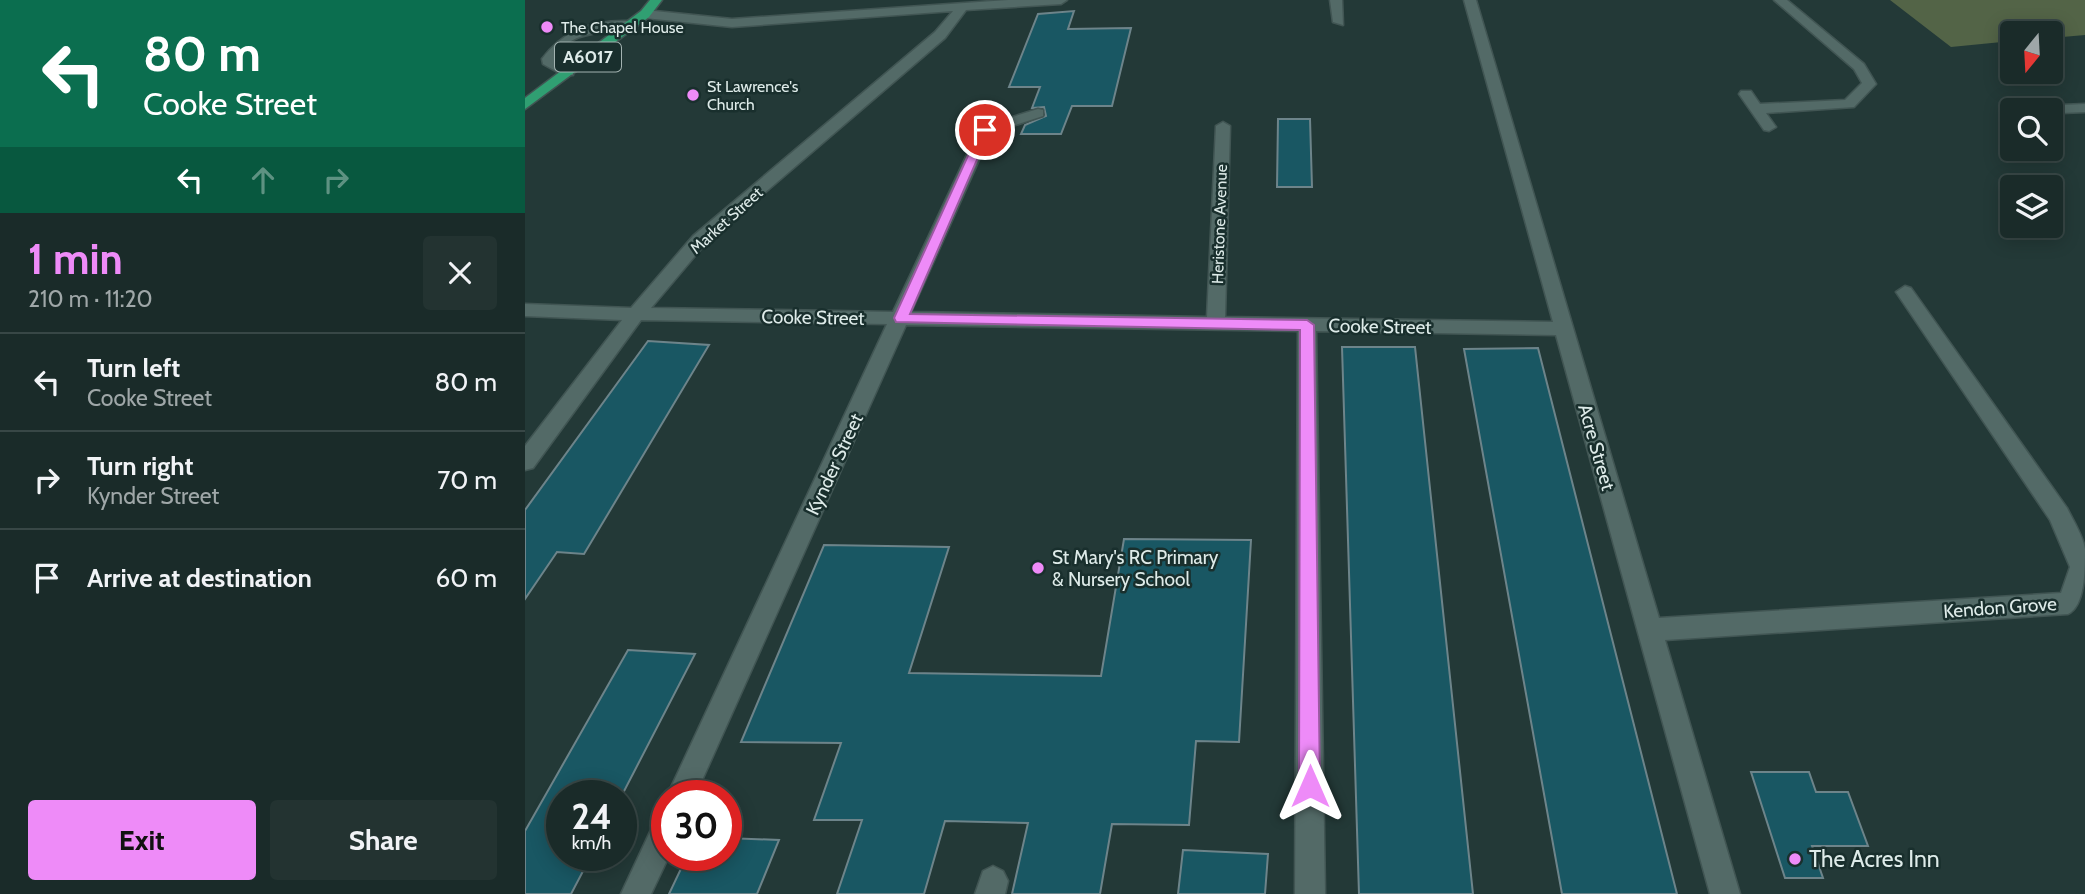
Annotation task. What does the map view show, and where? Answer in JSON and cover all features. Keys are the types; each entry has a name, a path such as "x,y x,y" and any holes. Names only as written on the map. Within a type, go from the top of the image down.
{"highway":[{"name":"A6017","path":"527,102 645,14 656,0"}],"street":[{"path":"645,14 732,23 1061,0"},
{"path":"1336,0 1339,22"},
{"name":"Acre Street","path":"1470,0 1725,894"},
{"path":"1756,109 1849,104 1869,84 1859,67 1780,0"},
{"name":"Market Street","path":"525,462 636,314 699,240 940,36 961,9"},
{"path":"568,72 550,64 549,59 556,49 588,30 603,25 629,25"},
{"path":"1746,94 1769,127"},
{"path":"2063,109 2085,108"},
{"name":"Kynder Street","path":"688,780 985,130 1038,113"},
{"name":"Heristone Avenue","path":"1216,321 1223,126"},
{"name":"Kendon Grove","path":"1649,630 2068,603 2078,587 2082,567 2059,515 1905,292"},
{"name":"Cooke Street","path":"525,310 1562,329"},
{"path":"1307,325 1310,894"},
{"path":"636,894 651,862"}],"green space":[{"path":"1890,0 2085,0 2085,35 2063,37 2063,21 2000,21 2000,42 1951,47"}],"building":[{"path":"1074,11 1068,29 1131,28 1112,106 1072,106 1061,134 1021,134 1025,125 1046,116 1044,107 1032,108 1040,87 1009,87 1038,14"},
{"path":"1278,119 1310,119 1312,187 1277,187"},
{"path":"648,341 709,345 584,554 557,552 525,599 525,510"},
{"path":"1342,347 1415,347 1473,894 1359,894"},
{"path":"1538,348 1677,894 1562,894 1464,349"},
{"path":"1124,539 1251,540 1239,742 1196,741 1189,825 1112,824 1100,894 1012,894 1028,823 945,821 924,894 837,894 862,820 814,820 841,743 741,742 824,545 949,547 909,673 1101,676"},
{"path":"628,650 695,654 630,780 554,780"},
{"path":"1751,772 1809,772 1816,792 1848,792 1868,846 1812,846 1823,878 1785,878"},
{"path":"546,794 546,871 583,871 571,894 525,894 525,831"},
{"path":"742,839 779,840 757,894 669,894 680,871 742,871"},
{"path":"1183,850 1268,854 1265,894 1178,894"}],"place":[{"name":"The Chapel House","path":"547,27"},
{"name":"St Lawrence's Church","path":"693,95"},
{"name":"St Mary's RC Primary & Nursery School","path":"1038,568"},
{"name":"The Acres Inn","path":"1795,859"}],"route":[{"path":"985,130 901,318 1216,321 1307,325 1310,786"}]}
